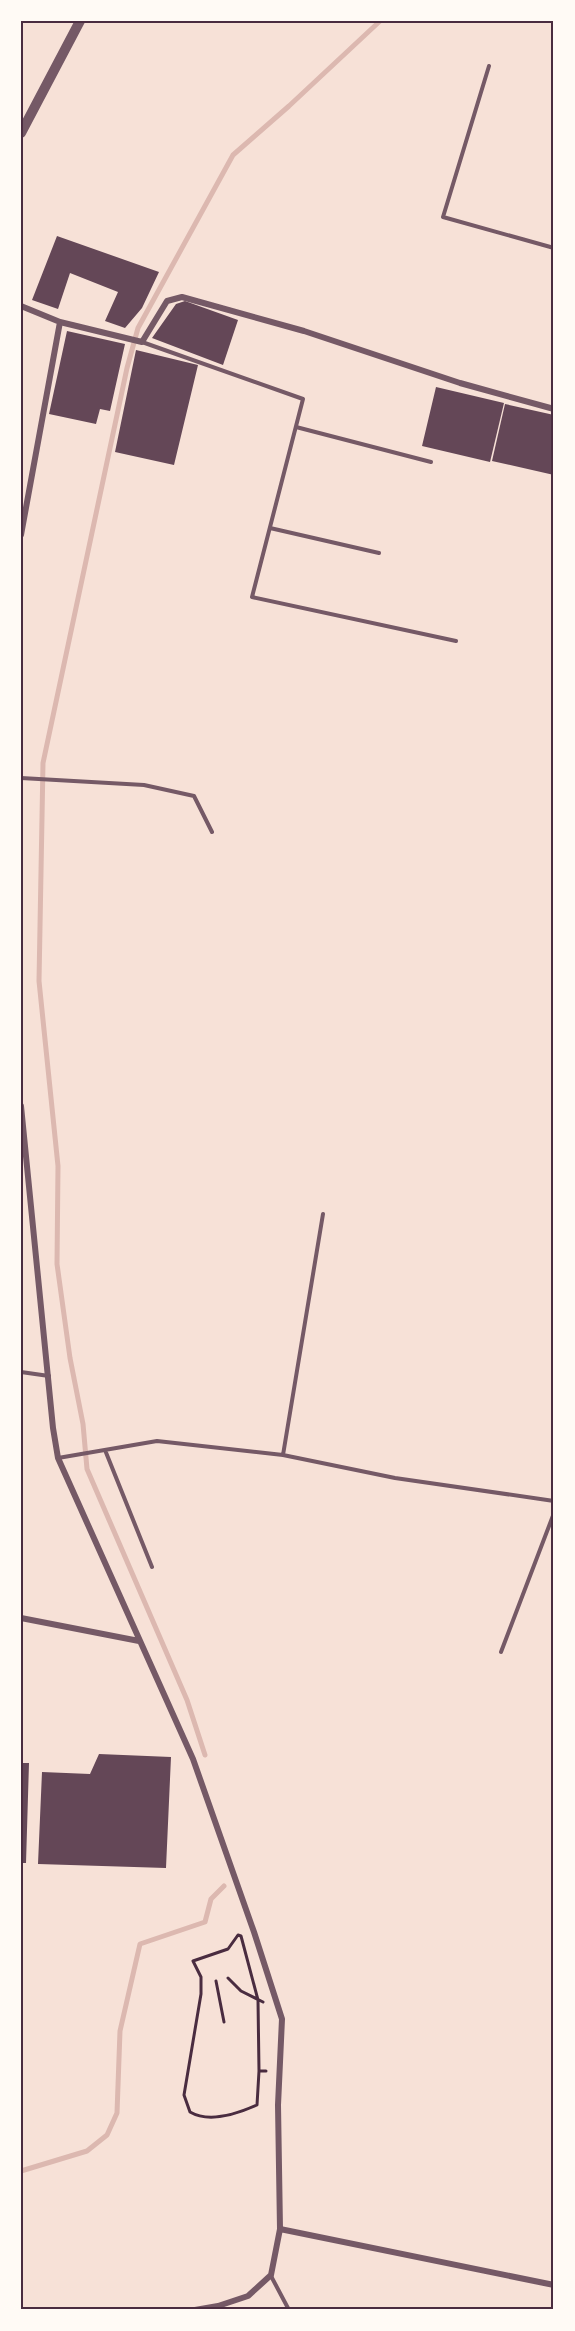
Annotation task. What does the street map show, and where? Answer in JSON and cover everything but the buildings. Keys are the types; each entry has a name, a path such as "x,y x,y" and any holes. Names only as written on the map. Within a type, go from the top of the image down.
{"street":[{"path":"21,133 80,21"},
{"path":"21,306 60,322 142,342 167,301 182,297 304,331 460,383 554,409"},
{"path":"21,536 60,322"},
{"path":"21,1107 58,1458 116,1583 138,1641 170,1704 193,1759 282,2019 278,2105 280,2229 271,2275 248,2296 218,2306 195,2310"},
{"path":"21,1618 138,1641"},
{"path":"280,2229 554,2285"}],"lane":[{"path":"489,66 443,217 554,248"},
{"path":"142,342 303,399 252,597 456,641"},
{"path":"296,427 431,462"},
{"path":"270,528 379,554"},
{"path":"21,778 144,785 194,796 212,832"},
{"path":"283,1455 323,1214"},
{"path":"21,1372 49,1376"},
{"path":"58,1458 157,1441 283,1455 395,1478 554,1502"},
{"path":"105,1450 152,1567"},
{"path":"501,1652 554,1513"},
{"path":"271,2275 289,2310"}],"path":[{"path":"240,1935 258,2000 260,2071 257,2105 209,2118 199,2117 190,2112 184,2095 201,1994 201,1977 193,1961 228,1949 240,1935"},
{"path":"228,1978 241,1991 263,2002"},
{"path":"216,1981 224,2022"},
{"path":"260,2071 266,2071"}],"waterway":[{"path":"205,1755 187,1700 87,1469 83,1424 70,1358 57,1264 58,1166 39,981 43,763 127,368 138,328 233,155 380,21"},
{"path":"21,2171 87,2151 107,2135 117,2113 120,2031 140,1944 205,1922 211,1899 224,1886"}]}
